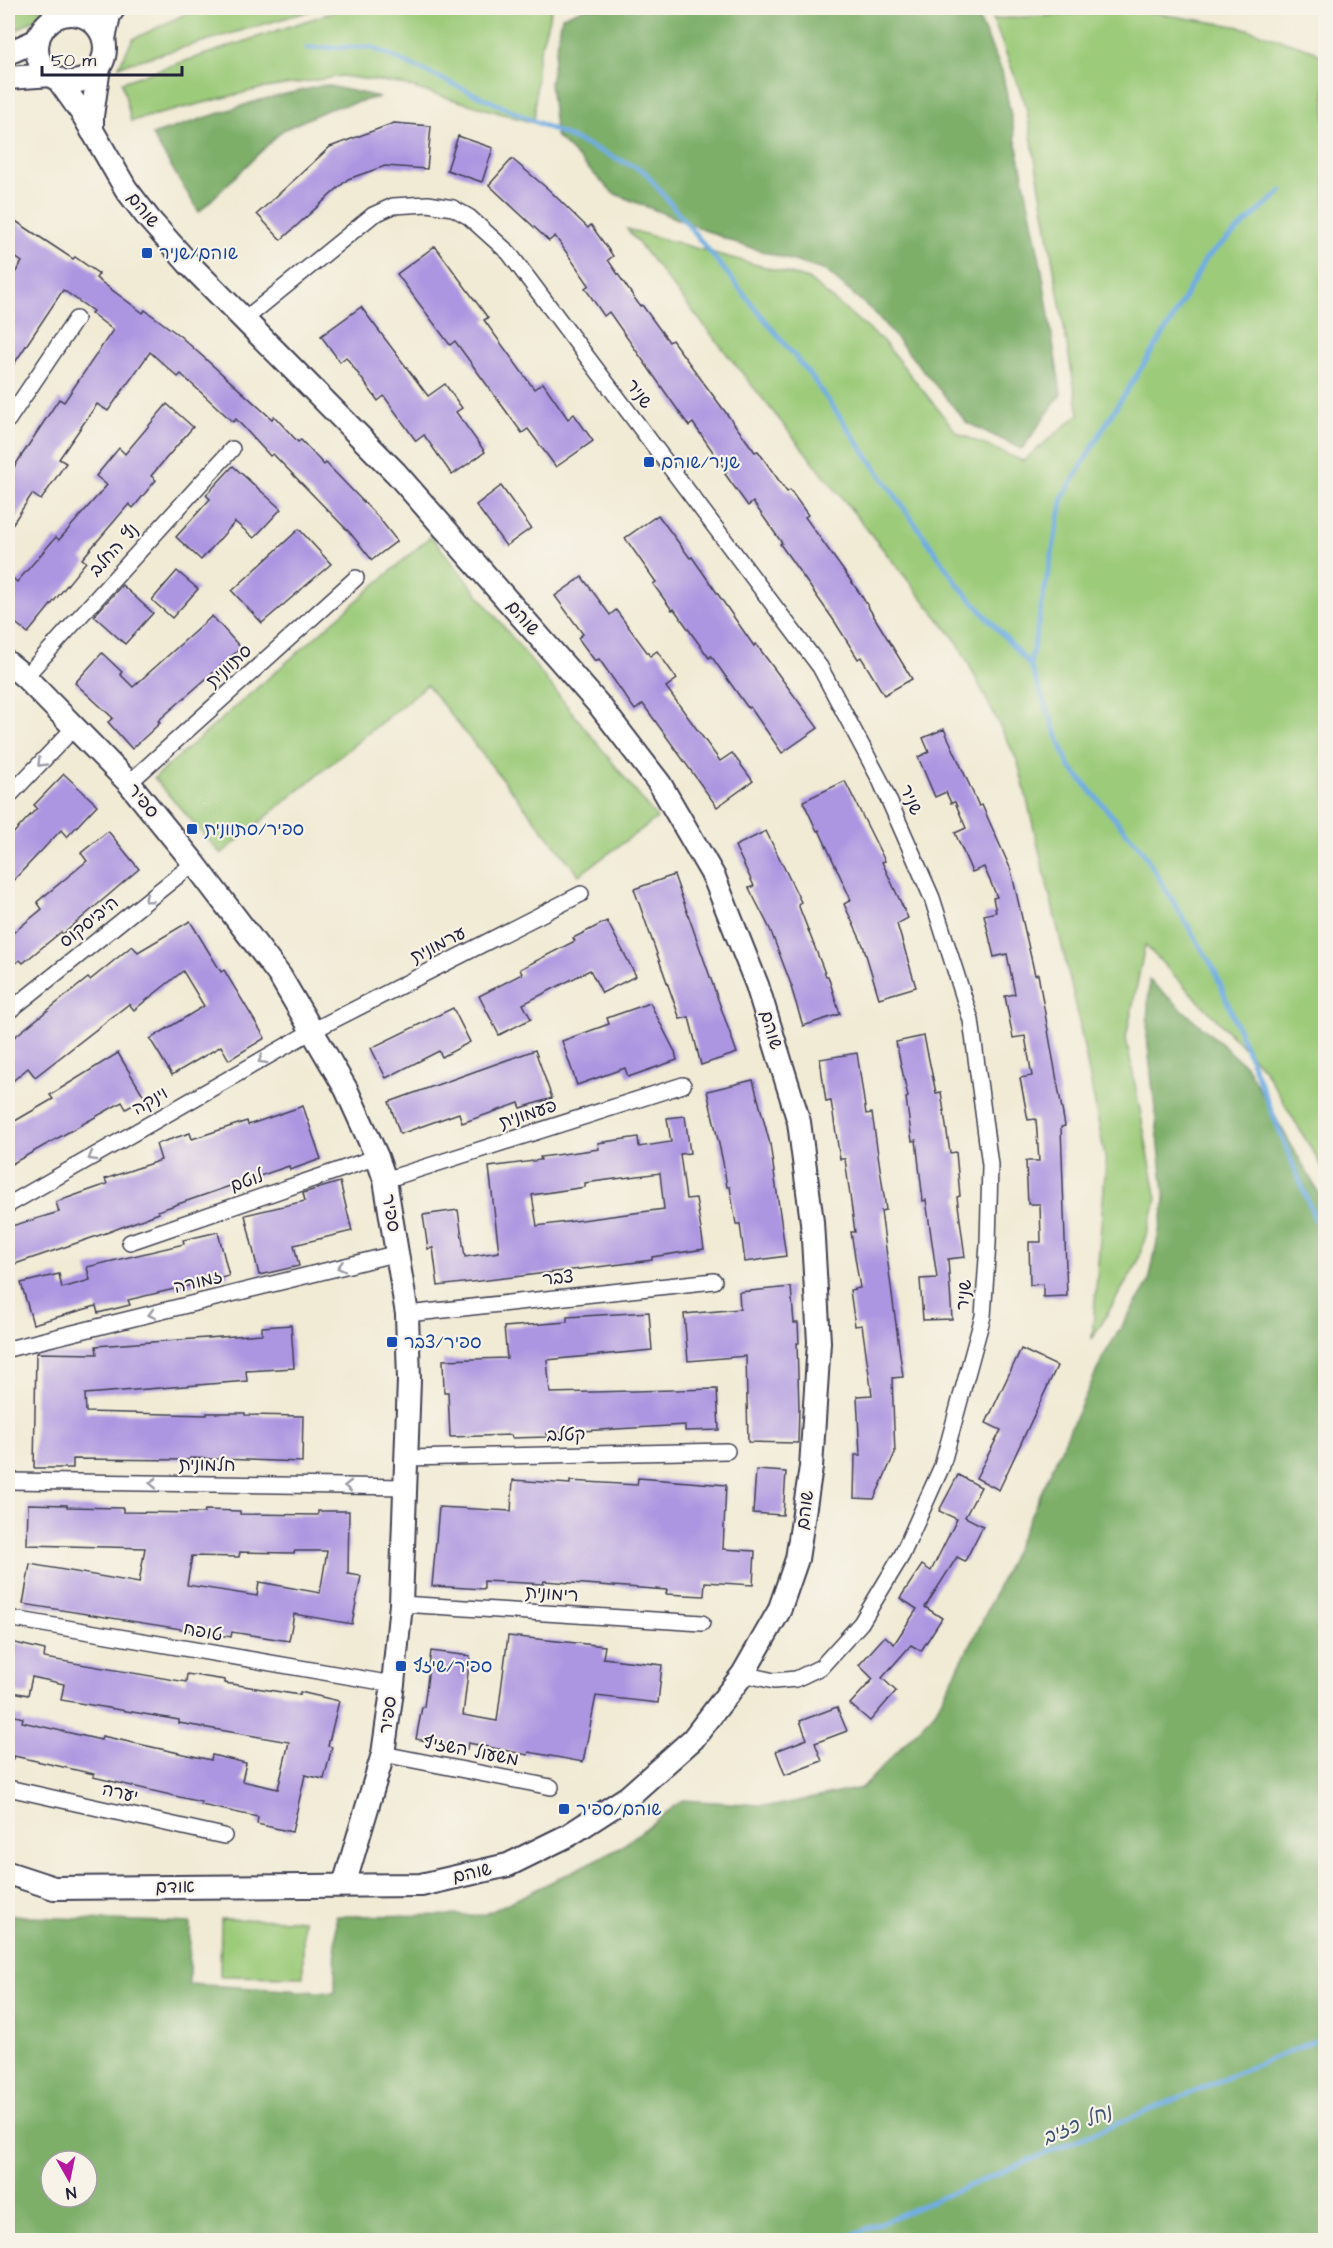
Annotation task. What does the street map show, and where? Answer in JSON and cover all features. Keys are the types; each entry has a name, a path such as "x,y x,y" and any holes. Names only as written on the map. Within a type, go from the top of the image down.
{"street":[{"path":"92,133 99,67 105,54 104,39 114,8"},
{"path":"99,67 84,79 66,81 55,77 45,69 40,60 38,40 46,25 52,20 73,11 87,17 100,30 104,39"},
{"path":"8,53 38,40"},
{"path":"8,78 55,77"},
{"name":"שוהם","path":"55,77 71,97 126,189 149,219 188,263 396,473 606,714 660,784 714,877 757,985 799,1122 812,1222 819,1342 811,1467 797,1559 779,1611 743,1674 693,1739 628,1797 569,1835 508,1865 421,1885 344,1885"},
{"name":"שניר","path":"245,319 373,215 393,206 428,204 453,208 469,217 509,253 820,667 880,780 932,898 971,1020 990,1165 988,1244 982,1316 942,1466 902,1555 861,1623 821,1667 796,1679 774,1681 743,1674"},
{"path":"8,420 76,318"},
{"name":"נץ החלב","path":"16,670 232,449"},
{"name":"סתוונית","path":"129,783 356,578"},
{"name":"ספיר","path":"16,670 129,783 194,863 280,976 346,1089 378,1157 385,1180 406,1314 409,1380 400,1604 393,1684 383,1754 344,1885"},
{"path":"8,797 74,728"},
{"name":"היביסקוס","path":"8,1012 194,863"},
{"name":"ערמונית","path":"312,1032 581,894"},
{"name":"וינקה","path":"8,1205 312,1032"},
{"name":"פעמונית","path":"385,1180 683,1085"},
{"name":"לוטם","path":"130,1242 378,1157"},
{"name":"זמורה","path":"8,1349 398,1253"},
{"name":"צבר","path":"406,1314 714,1281"},
{"name":"קטלב","path":"407,1458 727,1450"},
{"name":"חלמונית","path":"8,1481 406,1487"},
{"name":"רימונית","path":"400,1604 702,1623"},
{"name":"טופח","path":"8,1618 393,1684"},
{"name":"משעול השזיף","path":"383,1754 551,1787"},
{"name":"יערה","path":"8,1788 224,1836"},
{"name":"אודם","path":"8,1873 54,1888 344,1885"}],"green space":[{"path":"8,8 54,8 8,35"},
{"path":"198,8 320,8 119,66 133,39"},
{"path":"345,8 552,8 538,57 534,123 400,84 342,76 259,89 131,121 122,82"},
{"path":"585,8 974,8 1002,71 1042,271 1061,394 1022,449 967,423 876,314 826,271 739,244 613,193 556,136 550,83 562,17"},
{"path":"1136,10 1241,27 1313,50 1325,60 1326,1174 1264,1069 1145,945 1126,1038 1157,1199 1137,1264 1092,1339 1106,1162 1075,1001 1018,762 958,643 627,229 808,279 883,341 957,433 1023,461 1079,414 1026,106 993,19"},
{"path":"325,85 379,97 329,109 283,130 199,212 152,135 260,100"},
{"path":"431,536 657,818 579,875 427,685 221,854 154,778"},
{"path":"1149,980 1246,1066 1325,1204 1325,2240 8,2240 8,1914 31,1917 190,1923 189,1984 335,1993 336,1916 484,1915 618,1849 683,1800 774,1806 862,1788 934,1713 978,1630 1104,1355 1149,1282 1165,1201 1147,1037"},
{"path":"221,1919 303,1920 303,1977 220,1976"}],"building":[{"path":"394,123 431,126 427,169 385,166 348,179 281,240 257,214 330,147"},
{"path":"458,136 493,148 482,182 447,170"},
{"path":"512,159 548,189 588,228 591,225 613,256 608,260 640,306 642,305 669,342 672,340 755,452 758,451 787,492 790,490 808,515 805,517 861,595 912,679 884,695 861,657 858,659 753,502 748,506 693,423 689,426 609,312 604,316 585,288 589,285 555,236 549,241 489,185"},
{"path":"14,220 73,259 75,257 99,274 96,278 143,313 145,310 180,336 272,419 274,416 298,442 301,440 324,465 326,463 379,518 397,541 372,560 351,534 273,454 270,456 236,419 233,422 181,374 178,377 150,352 108,411 97,404 59,459 66,463 41,500 32,494 8,531 8,476 59,399 64,402 113,330 91,313 93,311 63,290 8,373 8,284 22,262 8,252 8,230"},
{"path":"435,246 488,318 484,320 534,389 543,383 568,419 574,414 593,441 556,467 528,429 522,433 455,341 450,345 397,274"},
{"path":"361,307 428,396 445,384 462,408 456,412 485,452 452,475 424,435 416,441 384,396 378,401 346,357 340,362 321,336"},
{"path":"167,404 193,427 151,476 156,480 133,508 129,504 82,559 86,562 28,633 8,617 8,574 17,582 56,537 59,540 107,485 96,476 119,448 125,454"},
{"path":"233,466 281,509 254,538 235,522 201,560 176,537 210,499 206,495"},
{"path":"501,486 531,528 506,546 476,505"},
{"path":"658,515 690,558 692,557 754,646 756,644 818,728 782,753 750,707 748,708 711,656 709,658 653,584 656,582 625,538"},
{"path":"299,529 331,564 262,623 232,591"},
{"path":"177,571 198,589 172,618 152,600"},
{"path":"582,577 610,615 616,610 650,656 657,651 677,679 666,687 720,761 732,753 753,781 717,807 643,704 635,710 599,659 595,661 578,638 583,634 555,596"},
{"path":"122,585 153,613 125,644 94,616"},
{"path":"212,616 241,648 158,721 160,723 132,749 108,722 113,718 75,683 102,653 122,672 120,674 133,687"},
{"path":"944,729 1011,870 1035,975 1038,974 1065,1126 1061,1127 1067,1296 1043,1297 1043,1284 1030,1285 1029,1242 1041,1242 1040,1204 1028,1204 1026,1161 1039,1161 1036,1119 1028,1120 1020,1078 1032,1076 1025,1036 1013,1038 1005,996 1015,994 1007,954 994,957 984,915 996,912 993,898 997,897 984,867 972,872 955,833 966,828 955,802 951,803 946,792 935,797 918,757 929,752 923,738"},
{"path":"64,774 97,805 67,837 61,830 8,886 8,839 37,808 34,805"},
{"path":"845,781 885,861 882,862 908,918 897,924 916,987 879,998 863,945 844,904 851,900 803,801"},
{"path":"108,831 139,869 63,934 61,932 23,963 20,960 8,969 8,937 42,909 37,902 87,861 81,853"},
{"path":"766,831 801,902 798,904 826,976 828,976 840,1014 803,1026 792,987 770,929 749,888 754,886 735,846"},
{"path":"674,875 737,1053 701,1065 689,1017 680,1019 634,889"},
{"path":"190,921 221,972 224,970 265,1038 229,1060 221,1046 172,1075 150,1039 204,1006 183,971 134,1010 129,1004 35,1077 28,1068 8,1085 8,1042 132,946 138,952"},
{"path":"607,921 636,976 602,993 590,970 523,1004 531,1019 499,1035 479,996 522,974 520,969 575,941 573,938"},
{"path":"650,1003 677,1060 628,1077 625,1068 577,1085 562,1041 609,1024 607,1018"},
{"path":"453,1008 470,1042 442,1057 439,1051 386,1078 371,1048"},
{"path":"924,1036 936,1093 941,1092 950,1153 956,1152 960,1196 957,1197 965,1257 948,1259 952,1319 923,1320 920,1279 937,1278 926,1200 923,1201 916,1140 912,1141 906,1098 908,1097 896,1042"},
{"path":"535,1050 552,1098 521,1108 519,1103 462,1123 459,1113 400,1134 389,1102"},
{"path":"118,1053 145,1098 126,1109 122,1102 8,1166 8,1125 53,1099 50,1095"},
{"path":"857,1053 866,1114 872,1113 886,1210 881,1211 903,1377 892,1378 895,1453 874,1499 854,1498 855,1455 860,1455 857,1396 872,1395 862,1325 855,1326 850,1290 860,1288 851,1232 855,1232 845,1159 840,1159 831,1101 826,1102 820,1059"},
{"path":"753,1080 770,1144 786,1256 745,1262 740,1224 736,1224 730,1187 727,1187 707,1091"},
{"path":"303,1106 321,1159 290,1170 289,1166 230,1186 158,1211 159,1213 106,1233 15,1264 8,1238 8,1227 59,1212 56,1202 107,1184 105,1179 161,1160 156,1144 190,1133 192,1139 247,1121 248,1125"},
{"path":"685,1116 690,1153 680,1154 686,1199 696,1198 704,1249 652,1257 652,1260 438,1286 433,1248 428,1249 423,1215 458,1210 465,1257 499,1252 489,1167 599,1149 598,1143 638,1137 639,1147 671,1142 667,1118","holes":["660,1173 664,1209 537,1226 532,1195 585,1187 585,1183"]},
{"path":"340,1182 352,1231 294,1245 299,1266 259,1275 245,1215 305,1201 303,1193"},
{"path":"218,1232 229,1276 128,1300 130,1305 98,1313 96,1306 33,1324 21,1283 59,1274 62,1288 90,1280 87,1267 184,1244 183,1240"},
{"path":"791,1287 794,1323 798,1323 799,1343 797,1343 798,1443 748,1442 746,1356 688,1361 684,1314 740,1309 739,1292"},
{"path":"649,1312 652,1350 547,1360 550,1393 717,1389 719,1430 685,1431 685,1425 547,1433 547,1437 512,1438 511,1435 450,1437 448,1392 444,1392 443,1360 507,1358 504,1327 567,1322 567,1317"},
{"path":"291,1325 294,1368 246,1371 247,1381 85,1394 86,1412 207,1415 207,1413 245,1413 245,1415 303,1416 302,1462 190,1458 190,1460 73,1459 73,1468 34,1468 36,1353 97,1354 96,1346 262,1334 262,1327"},
{"path":"1021,1349 1057,1366 999,1490 976,1478 1001,1430 986,1423"},
{"path":"756,1470 786,1472 783,1515 753,1513"},
{"path":"958,1475 981,1487 965,1517 983,1526 965,1561 957,1557 925,1607 942,1618 921,1651 911,1645 882,1678 896,1691 870,1721 850,1704 873,1679 859,1665 885,1636 894,1644 917,1609 900,1598 922,1565 931,1571 957,1519 939,1511"},
{"path":"638,1478 726,1485 723,1549 755,1551 753,1585 705,1582 704,1596 666,1594 667,1590 544,1581 543,1584 484,1581 484,1589 432,1586 439,1507 511,1511 513,1480 637,1485"},
{"path":"28,1504 123,1508 123,1512 204,1513 205,1510 240,1511 240,1514 318,1515 318,1511 349,1511 348,1574 361,1576 352,1624 294,1614 289,1641 232,1632 231,1637 23,1604 30,1564 139,1583 145,1548 27,1545","holes":["327,1551 320,1593 259,1582 257,1596 187,1585 192,1556 239,1557 240,1552"]},
{"path":"508,1636 605,1646 603,1658 662,1665 658,1703 596,1696 583,1762 529,1752 528,1755 468,1743 467,1749 416,1739 422,1707 424,1707 431,1651 470,1656 463,1715 497,1721"},
{"path":"11,1642 45,1650 44,1658 186,1682 187,1674 225,1680 225,1683 300,1695 300,1692 339,1701 328,1746 332,1747 324,1779 305,1775 292,1832 257,1824 258,1817 93,1777 94,1774 14,1756 14,1759 8,1759 8,1714 23,1718 22,1722 101,1740 102,1736 211,1760 212,1755 246,1763 242,1781 278,1789 289,1742 61,1700 64,1684 32,1677 28,1695 8,1691 8,1656"},
{"path":"837,1707 847,1731 815,1743 822,1761 785,1775 776,1751 807,1739 800,1721"}],"waterway":[{"path":"307,48 371,47 644,171 813,379 959,586 1030,665 1069,766 1142,850 1214,969 1326,1246"},
{"path":"1030,665 1063,497 1113,412 1171,322 1206,258 1282,191"},
{"name":"נחל כזיב","path":"840,2240 1326,2036"}],"place":[{"name":"שוהם/שניר","path":"147,253"},
{"name":"שניר/שוהם","path":"649,462"},
{"name":"ספיר/סתוונית","path":"192,829"},
{"name":"ספיר/צבר","path":"392,1342"},
{"name":"ספיר/שיזף","path":"401,1666"},
{"name":"שוהם/ספיר","path":"564,1809"}]}
